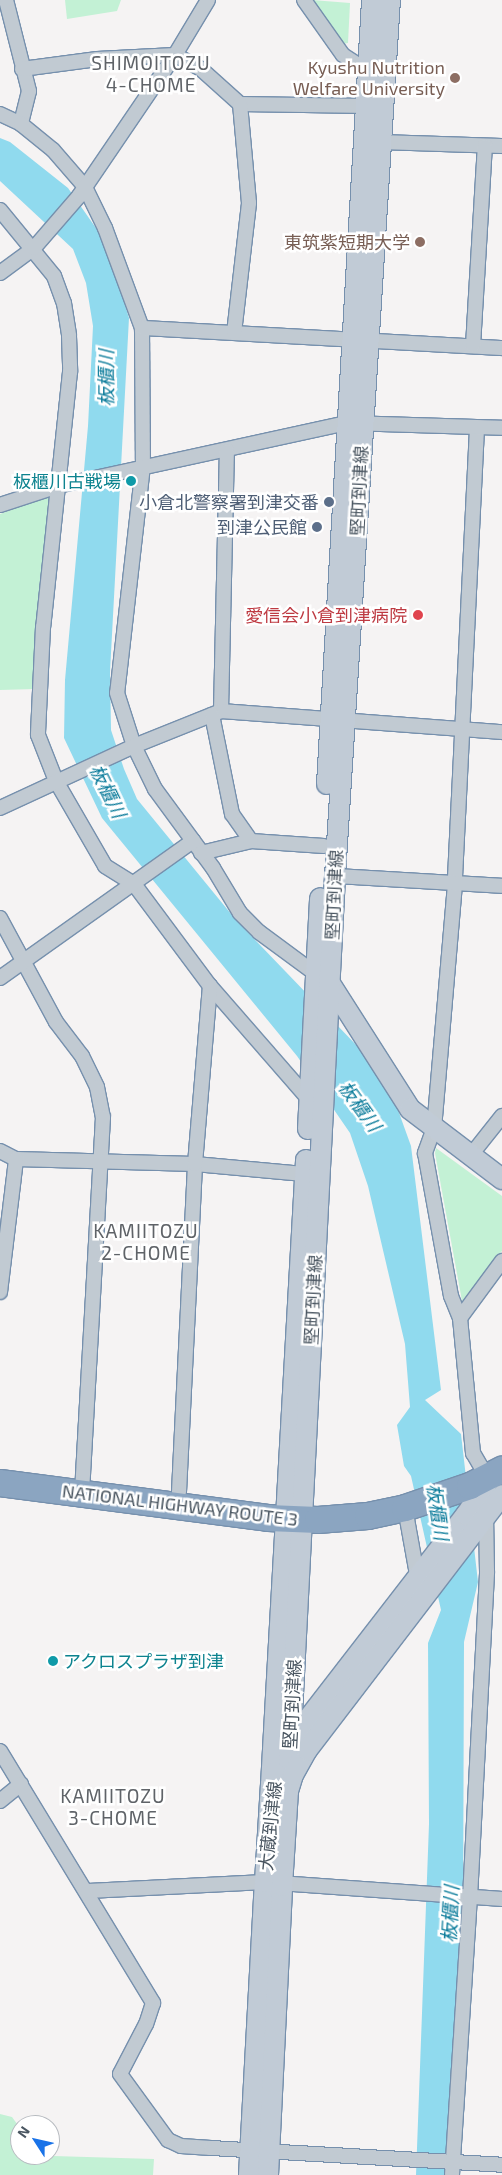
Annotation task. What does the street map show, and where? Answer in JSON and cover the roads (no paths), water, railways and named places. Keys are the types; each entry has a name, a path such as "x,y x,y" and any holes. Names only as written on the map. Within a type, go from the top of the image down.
{"highway":[{"name":"NATIONAL HIGHWAY ROUTE 3","path":"0,1469 179,1492 295,1512"},
{"name":"NATIONAL HIGHWAY ROUTE 3","path":"0,1483 295,1512 368,1516 412,1499 491,1474"}],"main road":[{"name":"堅町到津線","path":"316,1105 309,1082 323,987 324,846 337,718 355,422 372,0"},
{"name":"堅町到津線","path":"359,340 380,142 390,0"},
{"name":"堅町到津線","path":"280,1788 316,1105 323,987 334,876 337,718"},
{"path":"323,987 400,1097 434,1128 502,1179"},
{"path":"290,1741 420,1571 466,1515 491,1474"},
{"name":"大蔵到津線","path":"249,2175 259,2151 280,1788 306,1750 486,1517 491,1474"},
{"name":"堅町到津線","path":"280,1788 290,1741 295,1512"},
{"name":"大蔵到津線","path":"259,2151 268,2175"}],"street":[{"path":"6,0 29,91 21,124"},
{"path":"0,273 34,248 82,191 175,55 208,0"},
{"path":"304,0 343,55 368,71"},
{"path":"22,69 97,59 175,55 201,69 240,104 367,106"},
{"path":"234,333 249,203 240,104"},
{"path":"0,114 21,124 52,150 82,191 106,228 142,328 137,468 117,693 134,746 155,789 193,841 240,913 259,932 323,987"},
{"path":"380,142 502,146"},
{"path":"473,346 485,146"},
{"path":"0,210 34,248 54,276 64,303 69,336 70,372 64,485 43,627 38,735 56,781 105,866 138,881 210,986 316,1105"},
{"path":"142,328 502,348"},
{"path":"0,505 64,485 355,422 502,428"},
{"path":"477,428 455,884 434,1128 425,1153 451,1296 460,1318 473,1453 491,1474"},
{"path":"227,451 217,713 232,814 251,841"},
{"path":"0,808 134,746 217,713 337,718 462,727 502,732"},
{"path":"0,978 193,841"},
{"path":"201,853 251,841 324,846"},
{"path":"334,876 502,886"},
{"path":"0,918 56,1022 82,1056 97,1087 103,1117 102,1162 82,1480"},
{"path":"179,1492 195,1164 210,986"},
{"path":"471,1155 502,1116"},
{"path":"0,1151 16,1159 195,1164 313,1175"},
{"path":"0,1292 16,1159"},
{"path":"460,1318 502,1261"},
{"path":"412,1499 420,1571"},
{"path":"453,2168 470,1898 487,1571 486,1517"},
{"path":"0,1751 88,1891 154,2004 146,2024 120,2074 168,2140 181,2146 393,2158 453,2168 502,2165"},
{"path":"0,1801 21,1784"},
{"path":"88,1891 273,1884 502,1899"}],"water":[{"name":"板櫃川","path":"0,138 10,142 68,188 98,231 112,262 129,318 110,672 111,730 124,769 137,799 236,920 361,1050 398,1110 411,1146 441,1390 425,1400 461,1434 478,1582 464,1642 463,1933 444,2175 416,2175 429,1824 428,1643 441,1610 411,1476 404,1466 397,1425 410,1407 405,1344 368,1186 350,1133 297,1056 102,818 64,738 65,680 88,426 93,326 86,283 73,249 0,181"}],"place":[{"name":"Kyushu Nutrition Welfare University","path":"455,78"},
{"name":"東筑紫短期大学","path":"420,242"},
{"name":"板櫃川古戦場","path":"131,481"},
{"name":"小倉北警察署到津交番","path":"329,502"},
{"name":"到津公民館","path":"317,527"},
{"name":"愛信会小倉到津病院","path":"418,615"},
{"name":"アクロスプラザ到津","path":"53,1661"}],"district":[{"name":"SHIMOITOZU 4-CHOME","path":"151,74"},
{"name":"KAMIITOZU 2-CHOME","path":"146,1242"},
{"name":"KAMIITOZU 3-CHOME","path":"113,1807"}]}
